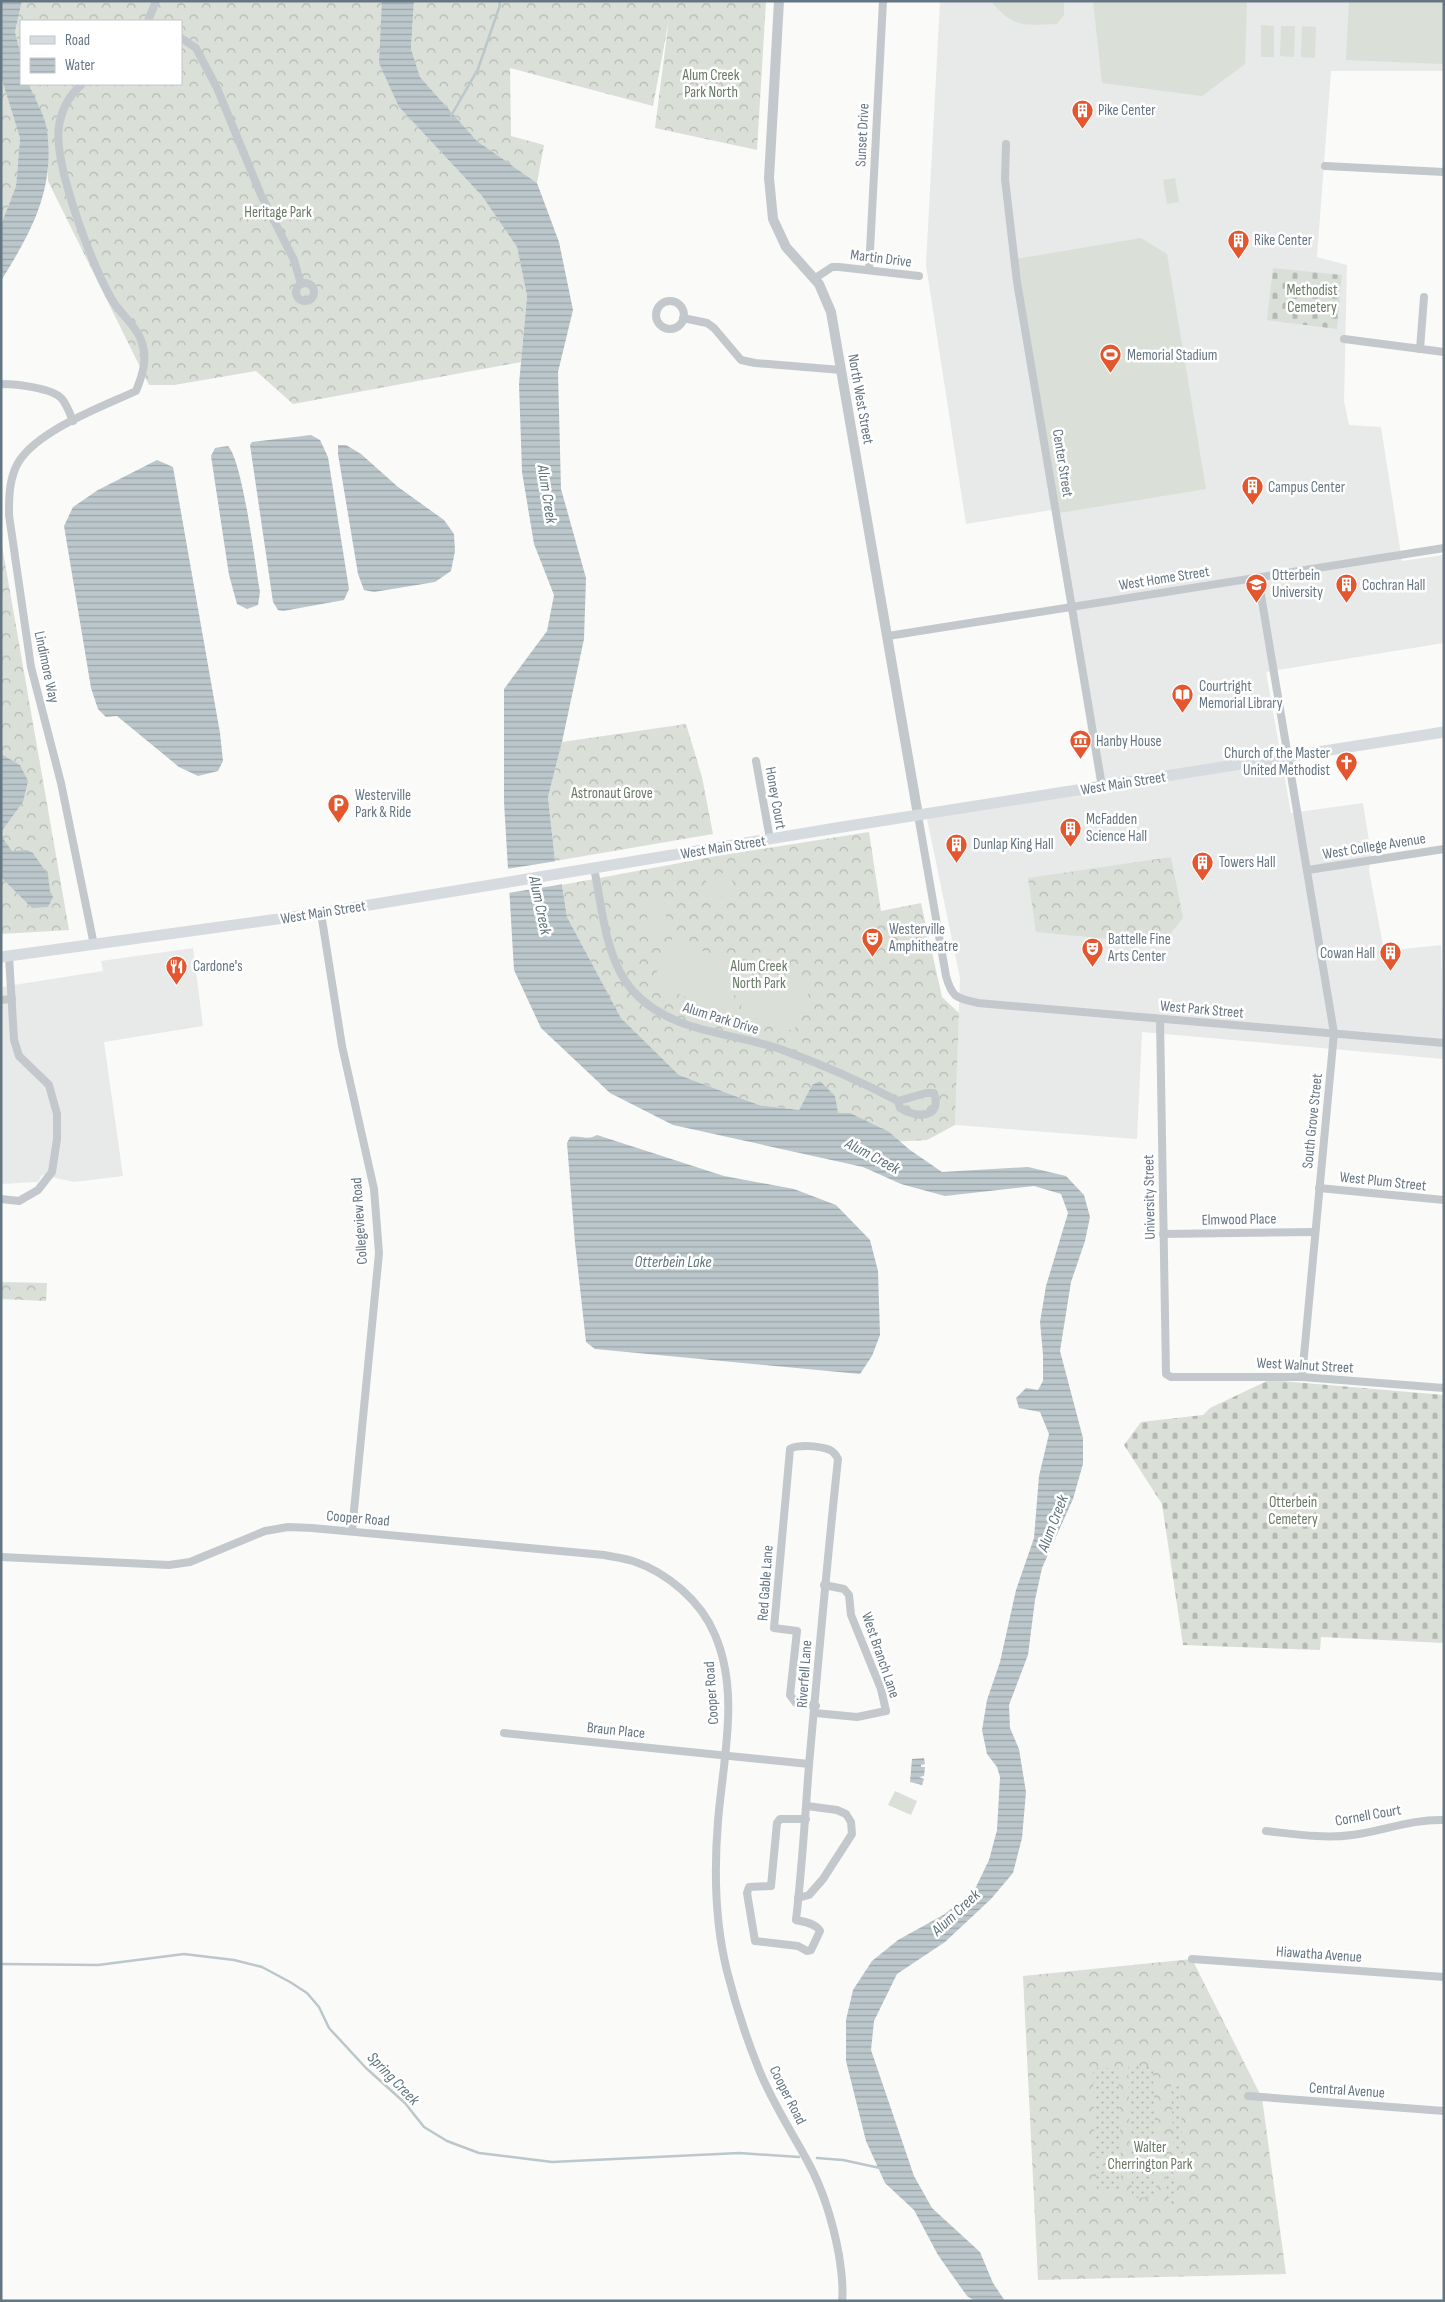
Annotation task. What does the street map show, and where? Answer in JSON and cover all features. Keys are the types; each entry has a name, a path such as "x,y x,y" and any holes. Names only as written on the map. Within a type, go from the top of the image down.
{"main road":[{"name":"West Main Street","path":"5,956 321,913 918,815 1444,732"}],"street":[{"path":"150,20 156,1"},
{"name":"North West Street","path":"779,1 770,195 773,219 781,238 794,258 823,290 831,312 918,815"},
{"name":"Sunset Drive","path":"869,270 883,1"},
{"path":"182,39 196,48 217,88 261,195 294,260 301,284"},
{"name":"Lindimore Way","path":"81,85 70,95 63,110 59,127 58,144 62,167 100,278 114,303 141,338 145,359 143,373 136,391 41,438 23,454 15,468 9,491 9,515 31,667 62,791 94,945"},
{"name":"Center Street","path":"1006,144 1005,179 1017,282 1102,786"},
{"path":"1325,166 1444,172"},
{"name":"Martin Drive","path":"814,279 832,267 919,276"},
{"path":"1420,349 1424,297"},
{"path":"683,318 707,323 714,328 742,360 755,364 841,370"},
{"path":"1344,339 1444,352"},
{"path":"1,384 13,384 53,393 62,399 73,421"},
{"name":"West Home Street","path":"888,636 1444,548"},
{"name":"South Grove Street","path":"1258,578 1334,1033 1302,1377"},
{"name":"Honey Court","path":"756,761 770,839"},
{"name":"West Park Street","path":"918,815 946,976 952,993 958,998 978,1003 1444,1044"},
{"name":"West College Avenue","path":"1308,870 1444,849"},
{"name":"Alum Park Drive","path":"594,868 606,932 619,970 632,989 654,1009 689,1026 784,1051 854,1078 898,1101 926,1092 934,1093 936,1098 934,1107 928,1114 921,1116 908,1113 900,1108 898,1101"},
{"name":"Collegeview Road","path":"321,913 342,1046 374,1189 379,1253 352,1532"},
{"path":"1,1199 19,1201 38,1190 52,1172 57,1139 57,1114 49,1085 18,1056 14,1040 12,999 5,956"},
{"path":"1,1000 12,999"},
{"name":"University Street","path":"1160,1019 1166,1374"},
{"name":"West Plum Street","path":"1320,1188 1444,1200"},
{"name":"Elmwood Place","path":"1163,1234 1316,1232"},
{"name":"West Walnut Street","path":"1166,1374 1171,1377 1302,1377 1444,1388"},
{"name":"Red Gable Lane","path":"814,1448 796,1446 790,1449 774,1628 798,1630 790,1695 796,1702 815,1709"},
{"name":"Riverfell Lane","path":"806,1819 780,1819 777,1823 771,1886 752,1885 749,1887 747,1893 755,1941 798,1946 807,1951 811,1950 820,1932 818,1928 810,1924 796,1920 806,1819 824,1585 838,1459 834,1452 814,1448"},
{"name":"Cooper Road","path":"1,1557 169,1565 190,1562 265,1530 288,1526 604,1555 633,1561 656,1572 680,1588 700,1608 714,1633 724,1660 729,1711 716,1864 718,1915 726,1970 758,2068 778,2109 810,2165 826,2203 835,2235 841,2268 842,2301"},
{"name":"West Branch Lane","path":"815,1709 857,1717 886,1710 881,1689 851,1615 849,1595 844,1589 824,1585"},
{"name":"Braun Place","path":"504,1732 810,1764"},
{"path":"798,1898 809,1895 823,1879 852,1834 852,1822 846,1814 837,1810 806,1806"},
{"name":"Cornell Court","path":"1266,1831 1304,1835 1352,1835 1426,1819 1444,1820"},
{"name":"Hiawatha Avenue","path":"1192,1959 1444,1977"},
{"name":"Central Avenue","path":"1248,2096 1444,2111"}],"shaded area":[{"name":"Otterbein University","path":"940,1 1444,1 1444,71 1331,71 1317,257 1347,265 1344,401 1349,425 1381,427 1402,561 1444,555 1444,643 1266,672 1291,813 1363,803 1371,854 1369,870 1384,951 1441,945 1444,1059 1142,1032 1137,1139 955,1125 960,978 927,819 1098,791 1052,510 966,524 926,265"},
{"path":"193,948 203,1026 104,1042 123,1176 74,1182 42,1175 38,1182 1,1184 1,987 103,971 101,961"}],"green space":[{"name":"Heritage Park","path":"22,1 382,1 399,107 482,196 517,247 527,296 521,362 293,404 256,371 174,385 149,385 48,181 47,129 29,85 182,85 182,20 20,20 20,52 15,32"},
{"name":"Alum Creek Park North","path":"414,1 766,1 757,150 655,128 669,19 653,106 510,68 511,136 544,145 537,183 477,141 420,77 411,49"},
{"path":"991,1 1064,1 1064,15 1057,24 1028,25 1006,17"},
{"path":"1093,1 1247,1 1245,64 1202,96 1102,83"},
{"path":"1349,1 1444,1 1444,64 1346,60"},
{"path":"1261,25 1274,26 1274,57 1261,57"},
{"path":"1281,26 1295,26 1294,57 1280,56"},
{"path":"1302,26 1316,27 1315,58 1301,57"},
{"path":"1,77 20,138 16,186 1,225"},
{"path":"1175,178 1179,202 1167,204 1163,180"},
{"name":"Memorial Stadium","path":"1141,238 1167,254 1206,489 1059,513 1016,259"},
{"name":"Methodist Cemetery","path":"1273,268 1342,275 1337,329 1267,320"},
{"path":"1,540 69,930 1,934"},
{"name":"Astronaut Grove","path":"686,724 702,777 713,834 555,861 548,797 562,742"},
{"name":"Alum Creek North Park","path":"869,832 881,911 921,903 942,997 959,1013 955,1125 927,1140 856,1144 812,1085 799,1110 759,1105 679,1075 621,1018 567,917 562,885 717,856"},
{"path":"1171,857 1183,918 1162,944 1036,932 1028,878"},
{"path":"731,872 734,894 709,898 705,876"},
{"path":"665,902 667,933 649,934 646,904"},
{"path":"673,937 746,971 725,1015 652,982"},
{"path":"773,974 797,979 810,989 794,1031 742,1020 741,999 752,981"},
{"path":"1,1282 47,1283 46,1301 1,1299"},
{"name":"Otterbein Cemetery","path":"1269,1380 1444,1395 1444,1643 1321,1637 1320,1650 1183,1645 1162,1504 1124,1445 1141,1422 1203,1415 1210,1408"},
{"path":"895,1791 917,1801 911,1815 888,1805"},
{"name":"Walter Cherrington Park","path":"1192,1959 1262,2098 1286,2274 1038,2280 1023,1976"},
{"path":"1128,2066 1153,2066 1156,2155 1130,2156"},
{"path":"1093,2068 1118,2068 1121,2157 1095,2158"},
{"path":"1171,2084 1180,2084 1183,2158 1174,2159"},
{"path":"1173,2163 1175,2204 1167,2204 1165,2164"},
{"path":"1155,2164 1157,2197 1132,2198 1131,2165"},
{"path":"1121,2165 1121,2190 1097,2191 1096,2166"}],"water":[{"path":"1,1 22,1 15,32 20,52 20,85 29,85 42,113 46,124 49,152 44,192 38,210 31,228 1,281 1,225 16,186 20,138 1,77"},
{"name":"Alum Creek","path":"382,1 414,1 411,49 420,77 477,141 537,183 559,242 573,310 558,372 561,489 586,578 584,639 548,797 555,861 562,885 567,917 621,1018 679,1075 759,1105 799,1110 812,1085 820,1081 835,1096 838,1113 850,1113 889,1132 910,1150 942,1172 1028,1167 1066,1176 1084,1195 1090,1217 1085,1241 1071,1282 1060,1351 1083,1438 1083,1464 1073,1499 1042,1568 1035,1600 1028,1655 1009,1705 1010,1728 1019,1749 1026,1792 1022,1838 1013,1873 991,1899 945,1942 897,1974 874,2021 871,2050 914,2176 932,2208 980,2252 993,2283 1005,2301 975,2301 967,2296 938,2255 914,2210 885,2183 866,2141 846,2061 846,2020 853,1990 872,1961 898,1940 945,1914 975,1889 989,1860 997,1830 1000,1777 997,1767 987,1754 982,1730 987,1700 1000,1662 1016,1590 1034,1538 1039,1476 1049,1434 1040,1412 1019,1408 1016,1398 1026,1388 1038,1390 1043,1381 1040,1322 1046,1286 1068,1213 1061,1194 1034,1186 945,1196 901,1184 863,1167 673,1125 610,1093 541,1028 514,970 504,802 504,689 547,631 554,595 534,544 522,472 519,384 527,296 517,247 482,196 399,107 379,63"},
{"path":"311,435 320,440 328,457 349,589 344,600 283,611 278,610 273,602 250,445 252,442"},
{"path":"338,445 346,445 361,454 398,487 444,520 454,534 455,551 451,571 435,582 374,592 364,590 358,574"},
{"path":"228,446 239,472 260,592 258,605 247,609 237,604 229,575 211,456 215,448"},
{"path":"157,460 173,467 220,733 223,761 218,771 198,776 179,767 117,716 106,717 98,709 91,688 64,526 73,507 98,490"},
{"path":"1,754 20,765 28,781 23,802 1,832"},
{"path":"1,836 12,851 27,850 33,853 48,875 50,891 53,897 48,907 32,908 1,877"},
{"name":"Otterbein Lake","path":"597,1135 724,1176 794,1189 836,1205 870,1240 878,1271 880,1335 872,1356 860,1374 595,1349 586,1342 575,1243 567,1143 570,1137 590,1138"},
{"path":"924,1758 925,1764 921,1765 921,1767 925,1767 924,1776 919,1777 924,1779 922,1785 910,1782 912,1759"}],"pier":[{"path":"557,861 564,884 508,893 506,869"}],"waterway":[{"path":"451,116 478,69 500,5 499,1"},
{"name":"Spring Creek","path":"1,1964 98,1965 184,1954 234,1960 262,1967 307,1993 319,2007 329,2028 366,2068 405,2103 424,2127 447,2141 479,2153 552,2162 739,2153 799,2157"},
{"path":"817,2158 843,2160 880,2168"}],"place":[{"name":"Pike Center","path":"1082,129"},
{"name":"Rike Center","path":"1238,259"},
{"name":"Memorial Stadium","path":"1111,374"},
{"name":"Campus Center","path":"1252,506"},
{"name":"Otterbein University","path":"1256,603"},
{"name":"Cochran Hall","path":"1346,604"},
{"name":"Courtright Memorial Library","path":"1183,714"},
{"name":"Hanby House","path":"1080,760"},
{"name":"Church of the Master United Methodist","path":"1346,781"},
{"name":"Westerville Park & Ride","path":"339,823"},
{"name":"McFadden Science Hall","path":"1070,847"},
{"name":"Dunlap King Hall","path":"957,863"},
{"name":"Towers Hall","path":"1203,881"},
{"name":"Westerville Amphitheatre","path":"873,957"},
{"name":"Battelle Fine Arts Center","path":"1092,967"},
{"name":"Cowan Hall","path":"1391,972"},
{"name":"Cardone's","path":"177,985"}]}
